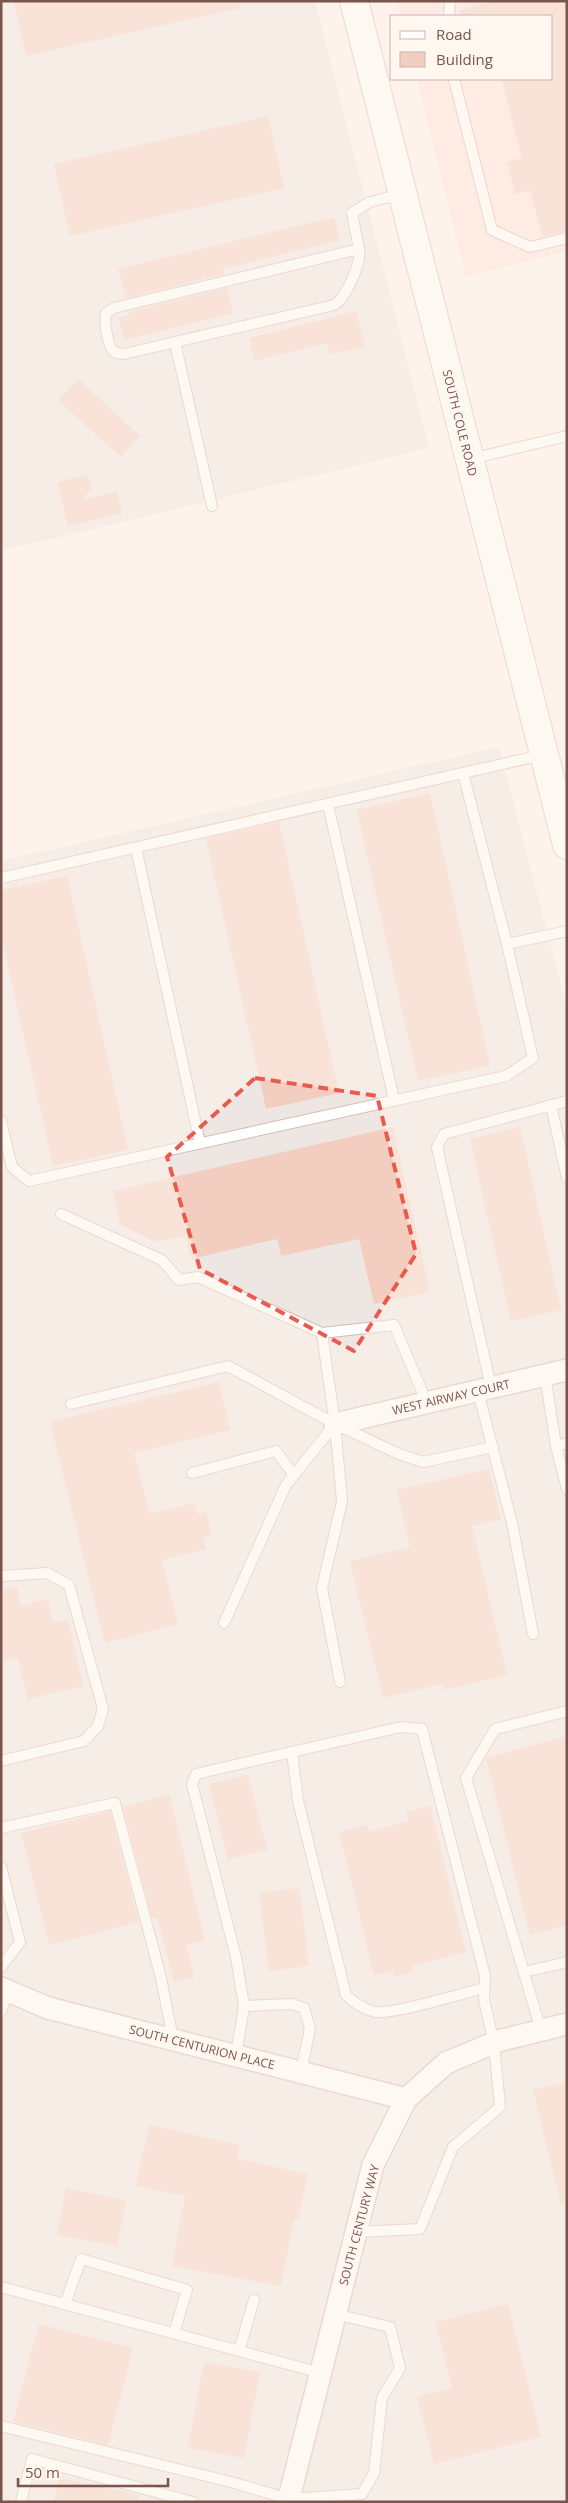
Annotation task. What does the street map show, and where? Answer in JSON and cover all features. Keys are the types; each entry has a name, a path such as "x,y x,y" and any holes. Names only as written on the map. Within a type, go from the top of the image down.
{"main road":[{"name":"SOUTH COLE ROAD","path":"354,1 567,845"}],"street":[{"name":"WEST AIRWAY COURT","path":"335,1424 567,1370"},
{"name":"SOUTH CENTURION PLACE","path":"4,1997 406,2099"},
{"name":"SOUTH CENTURY WAY","path":"289,2500 373,2165 406,2099 446,2063 494,2042 567,2024"}],"lane":[{"path":"449,15 450,1"},
{"path":"454,80 492,230 530,247 567,238"},
{"path":"359,249 114,308 106,312 103,320 112,350 116,353 124,354 334,305 343,298 361,258 352,213 370,202 402,194"},
{"path":"175,342 212,506"},
{"path":"469,460 567,436"},
{"path":"1,878 544,755"},
{"path":"1,1121 12,1167 29,1181 506,1076 532,1058 507,944 464,773"},
{"path":"328,804 394,1100"},
{"path":"136,848 200,1144"},
{"path":"507,944 567,931"},
{"path":"533,1634 512,1523 493,1447 484,1389 437,1147 444,1134 567,1100"},
{"path":"551,1105 567,1178"},
{"path":"61,1214 162,1260 179,1280 198,1277 322,1333 394,1325 427,1403"},
{"path":"322,1333 335,1424 342,1501 322,1588 340,1682"},
{"path":"71,1404 228,1366 295,1400 335,1424 399,1454 423,1462 493,1447"},
{"path":"545,1375 562,1445 567,1489"},
{"path":"224,1623 286,1485 335,1424"},
{"path":"192,1473 276,1451 294,1475"},
{"path":"1,1576 47,1573 69,1585 103,1710 98,1726 84,1741 1,1761"},
{"path":"541,2030 466,1778 495,1729 567,1711"},
{"path":"236,2056 244,2006 236,1957 192,1784 196,1774 401,1727 422,1729 484,1976 484,2000 494,2042 500,2107 453,2147 420,2229 356,2232"},
{"path":"292,1752 298,1801 346,1995 357,2006 377,2012 404,2008 484,1988"},
{"path":"1,1828 115,1803 160,1978 173,2040"},
{"path":"1,1867 20,1942 1,1967"},
{"path":"524,1972 567,1962"},
{"path":"244,2006 292,2004 304,2008 310,2028 301,2072"},
{"path":"65,2304 81,2260 187,2290 174,2333"},
{"path":"1,2286 321,2373"},
{"path":"239,2351 254,2300"},
{"path":"1,2426 231,2482 289,2500 362,2494 374,2473 382,2398 400,2368 390,2327 336,2314"},
{"path":"21,2502 32,2459 193,2502"}],"highlighted area":[{"path":"255,1078 377,1096 416,1254 354,1351 200,1269 167,1157"}],"shaded area":[{"path":"1,1 315,1 429,448 1,551"},
{"path":"397,1 567,1 567,251 466,277 417,80 553,80 553,15 401,15"},
{"path":"499,747 567,1008 567,2502 1,2502 1,861"}],"building":[{"path":"14,1 239,1 240,8 26,56"},
{"path":"496,1 567,1 567,231 542,237 530,190 515,194 507,162 522,158 502,80 553,80 553,15 460,15 460,10"},
{"path":"268,116 284,188 70,236 54,164"},
{"path":"334,217 340,240 222,269 224,274 126,298 118,269"},
{"path":"227,288 233,313 124,340 118,318 130,315 129,312"},
{"path":"356,311 365,346 330,354 327,343 254,361 249,338"},
{"path":"78,379 140,436 121,457 58,400"},
{"path":"87,475 91,489 81,500 117,492 122,513 68,526 57,482"},
{"path":"430,793 490,1065 418,1081 357,810"},
{"path":"279,822 339,1093 266,1109 206,838"},
{"path":"67,876 128,1150 53,1166 1,935 1,890"},
{"path":"393,1127 430,1292 374,1304 359,1239 281,1256 277,1239 191,1259 186,1236 156,1242 120,1224 113,1191"},
{"path":"520,1127 561,1310 511,1321 470,1139"},
{"path":"219,1382 230,1430 134,1453 150,1514 194,1503 197,1514 206,1512 212,1535 203,1537 206,1549 162,1560 178,1624 105,1643 50,1422"},
{"path":"489,1469 501,1519 472,1526 507,1675 443,1690 442,1684 383,1698 350,1561 410,1547 397,1490"},
{"path":"17,1586 21,1606 48,1599 53,1623 68,1620 83,1686 28,1699 18,1658 4,1661 1,1648 1,1590"},
{"path":"567,1736 567,1925 530,1935 486,1758"},
{"path":"248,1775 267,1850 228,1859 209,1784"},
{"path":"169,1794 205,1940 186,1945 194,1977 174,1982 157,1917 152,1918 123,1807"},
{"path":"430,1806 466,1952 413,1966 414,1972 394,1977 393,1971 374,1975 339,1832 367,1825 368,1832 409,1821 406,1812"},
{"path":"110,1811 139,1922 49,1945 21,1833"},
{"path":"299,1888 309,1966 269,1971 259,1893"},
{"path":"567,2082 567,2202 561,2203 533,2090"},
{"path":"149,2125 240,2145 237,2159 308,2174 298,2220 294,2219 281,2286 172,2266 185,2196 136,2186"},
{"path":"66,2188 126,2200 117,2246 57,2235"},
{"path":"508,2304 541,2437 434,2464 417,2397 452,2388 436,2322"},
{"path":"39,2324 133,2348 108,2445 13,2422"},
{"path":"204,2362 260,2372 244,2458 188,2448"},
{"path":"59,2478 139,2495 138,2502 54,2502"}]}
